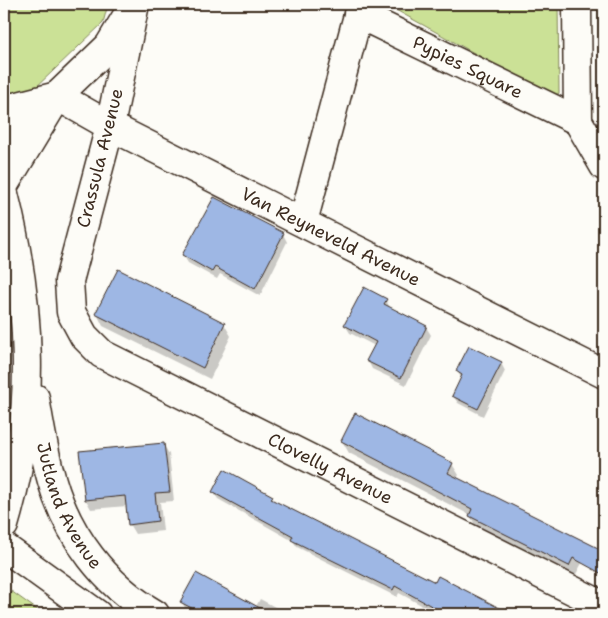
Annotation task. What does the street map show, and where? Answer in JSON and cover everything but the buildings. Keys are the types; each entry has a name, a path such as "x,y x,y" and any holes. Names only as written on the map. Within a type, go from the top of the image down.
{"street":[{"name":"Crassula Avenue","path":"4,135 57,96 109,46 135,4"},
{"name":"Crassula Avenue","path":"71,312 69,281 110,126 135,4"},
{"path":"577,4 578,120 604,166"},
{"name":"Pypies Square","path":"303,222 360,9 578,120"},
{"name":"Crassula Avenue","path":"4,185 57,96"},
{"path":"4,107 14,107 57,96"},
{"name":"Van Reyneveld Avenue","path":"57,96 110,126 604,374"},
{"path":"4,194 14,234 25,300 28,370 23,440 14,492 4,525"},
{"name":"Clovelly Avenue","path":"71,312 84,336 102,354 604,606"},
{"name":"Jutland Avenue","path":"28,370 51,480 65,516 90,557 110,580 128,596 155,614"},
{"path":"4,547 61,590 97,614"}],"green space":[{"path":"4,4 108,4 103,23 31,92 4,97"},
{"path":"385,4 558,4 559,93 554,97"},
{"path":"11,591 43,614 4,614"}]}
